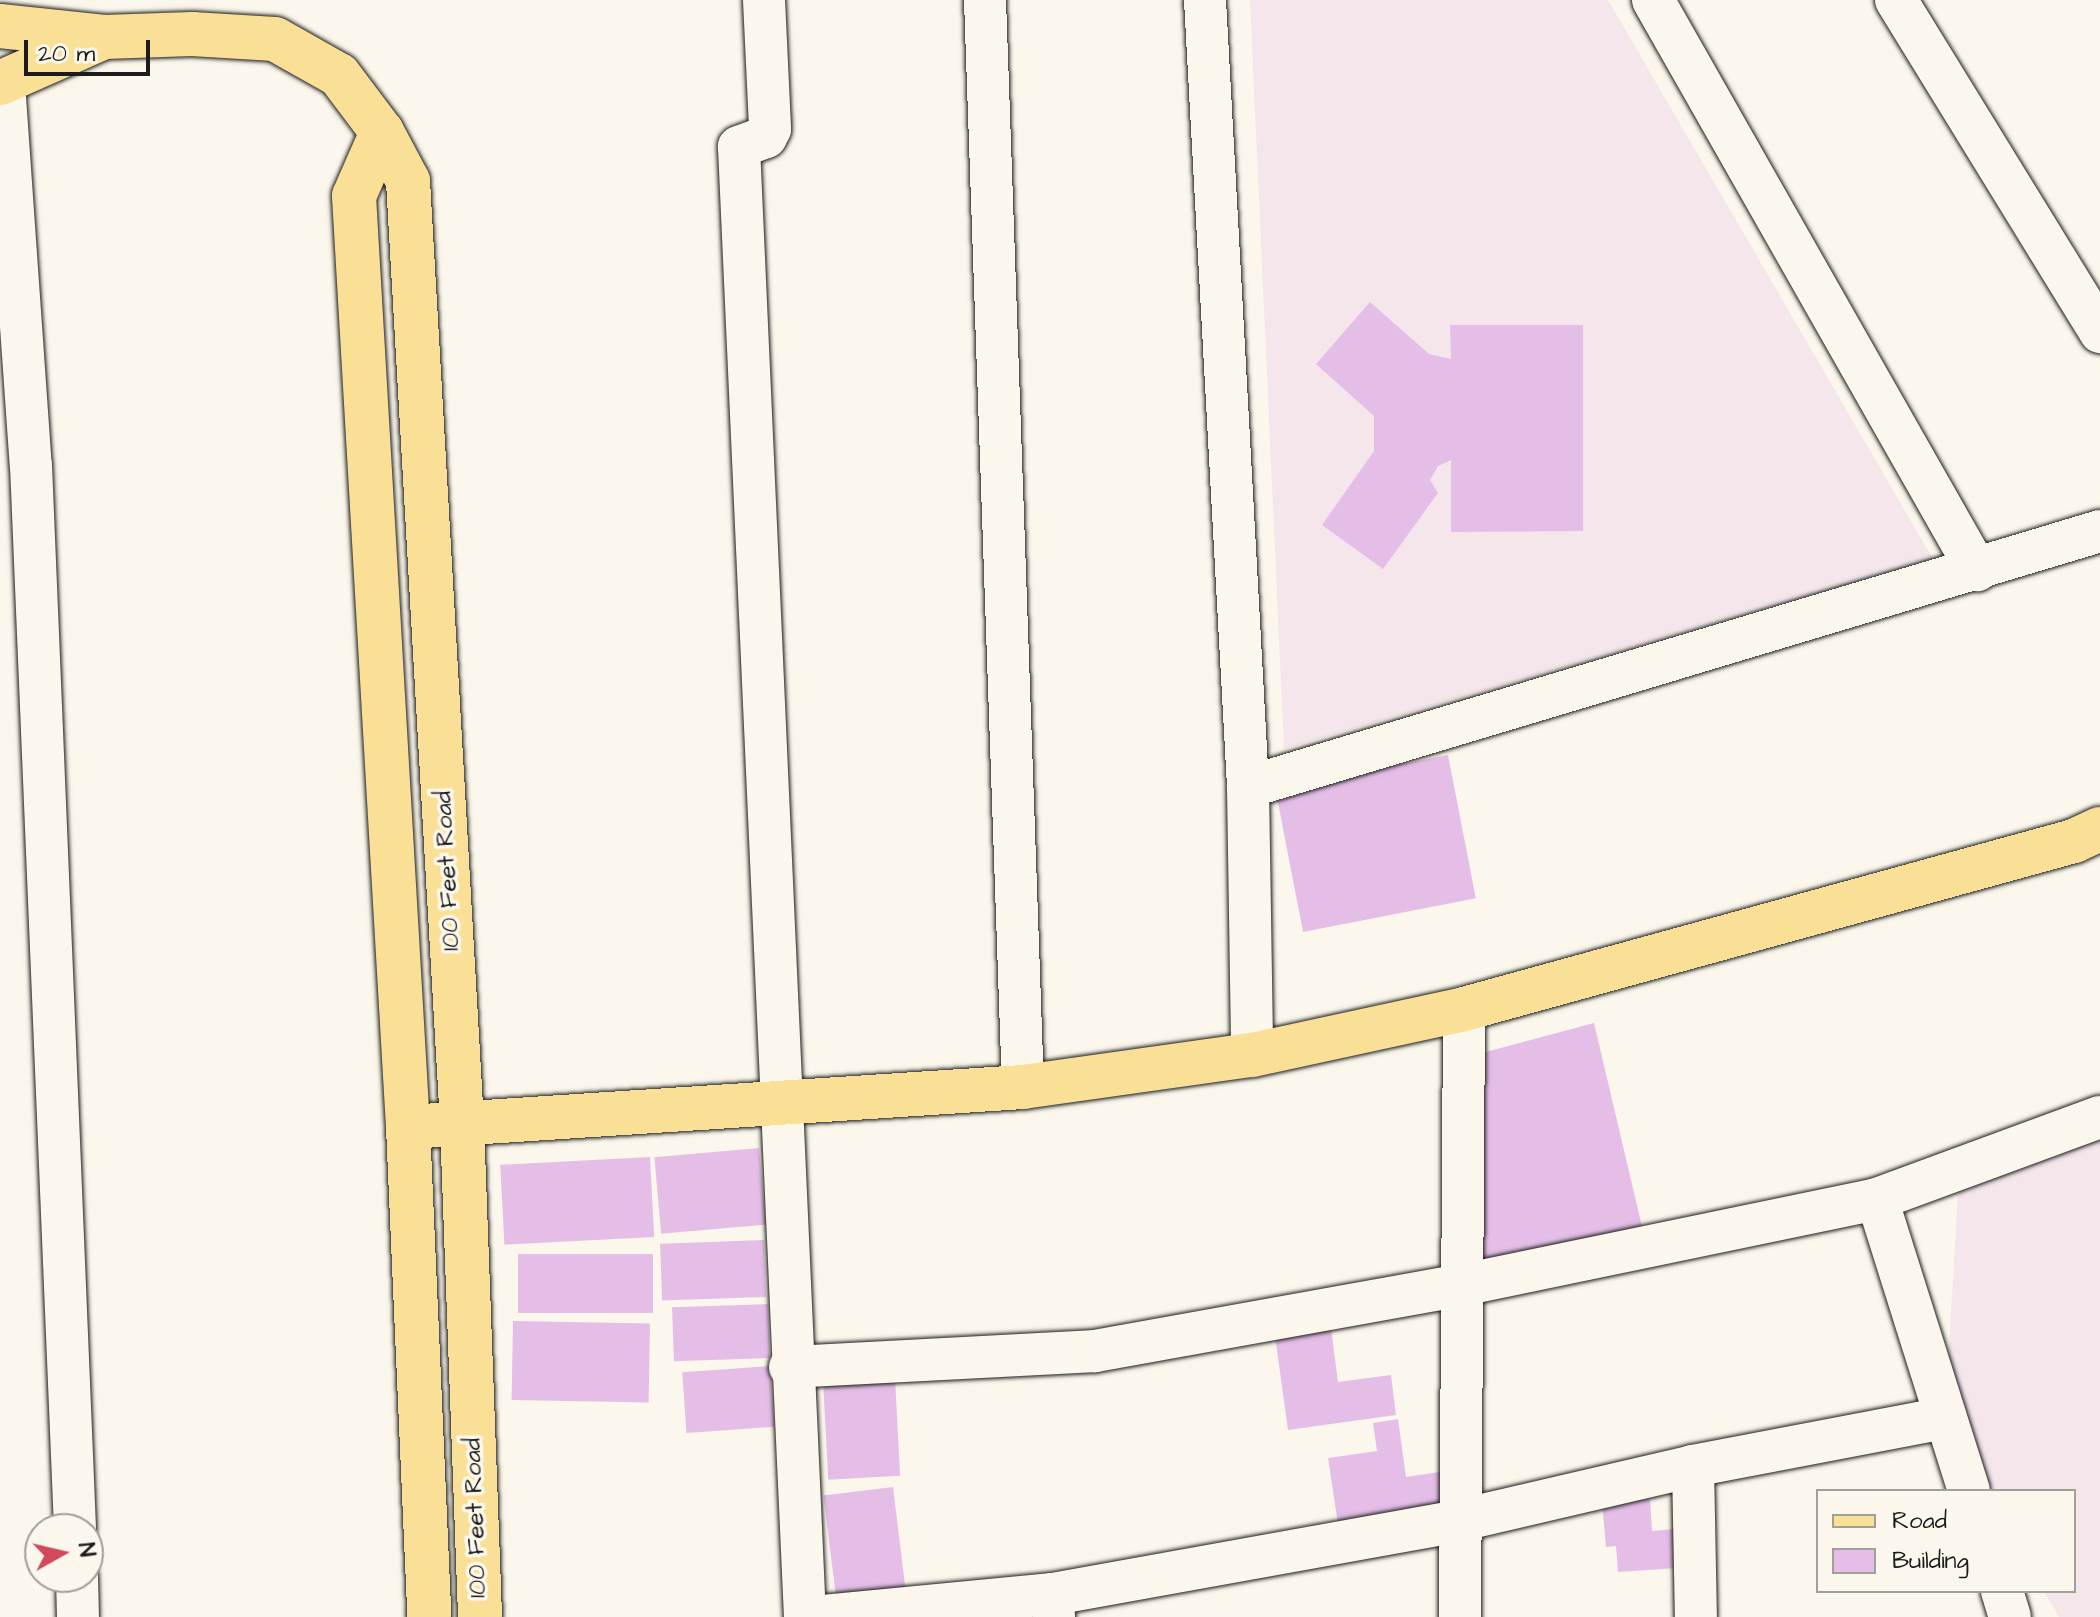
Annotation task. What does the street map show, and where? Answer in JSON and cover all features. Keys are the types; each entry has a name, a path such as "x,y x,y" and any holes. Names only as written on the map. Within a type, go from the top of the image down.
{"main road":[{"name":"100 Feet Road","path":"0,26 104,37 192,34 275,39 339,75 382,132 408,181 462,1124 480,1617"},
{"name":"100 Feet Road","path":"2,83 104,37"},
{"path":"382,132 354,196 408,1127 429,1617"},
{"path":"408,1127 781,1106 1023,1087 1252,1055 1464,1009 2074,841 2100,829"}],"street":[{"path":"764,0 770,129 766,137 739,147 790,1367 805,1617"},
{"path":"985,0 1023,1087"},
{"path":"1205,0 1248,787 1252,1055"},
{"path":"1653,0 1977,570"},
{"path":"1896,0 2100,332"},
{"path":"2,83 15,468 74,1513"},
{"path":"1248,787 2100,531"},
{"path":"1460,1617 1457,1521 1464,1009"},
{"path":"790,1367 1095,1351 1462,1285 1877,1199 2100,1117"},
{"path":"1877,1199 1968,1489"},
{"path":"813,1617 1054,1606 1457,1521 1693,1466 1945,1418"},
{"path":"1693,1466 1696,1617"},
{"path":"77,1593 78,1617"},
{"path":"2003,1593 2010,1617"}],"shaded area":[{"path":"1250,0 1608,0 1933,559 1284,749"},
{"path":"2100,1139 2100,1617 2059,1617 2045,1593 2076,1593 2076,1489 1986,1489 1945,1418 1958,1192"}],"building":[{"path":"1370,302 1429,354 1451,359 1450,325 1583,325 1583,531 1451,532 1451,460 1438,466 1430,480 1438,493 1383,569 1322,525 1374,451 1374,416 1316,364"},
{"path":"1448,755 1476,898 1303,932 1275,789"},
{"path":"1594,1023 1644,1235 1470,1274 1482,1053"},
{"path":"759,1148 766,1225 661,1234 654,1157"},
{"path":"650,1157 654,1237 504,1245 500,1165"},
{"path":"764,1240 766,1297 662,1301 660,1244"},
{"path":"518,1254 653,1254 653,1313 518,1313"},
{"path":"768,1304 770,1358 674,1361 672,1307"},
{"path":"513,1321 650,1323 649,1402 512,1400"},
{"path":"1331,1328 1338,1382 1391,1375 1396,1415 1288,1430 1275,1336"},
{"path":"770,1366 774,1427 686,1433 682,1372"},
{"path":"895,1378 900,1476 828,1480 823,1382"},
{"path":"1398,1419 1406,1477 1453,1470 1459,1513 1339,1531 1328,1458 1377,1451 1373,1423"},
{"path":"893,1487 905,1588 836,1597 824,1496"},
{"path":"1650,1499 1652,1531 1675,1529 1678,1568 1618,1572 1616,1546 1606,1547 1602,1503"}]}
